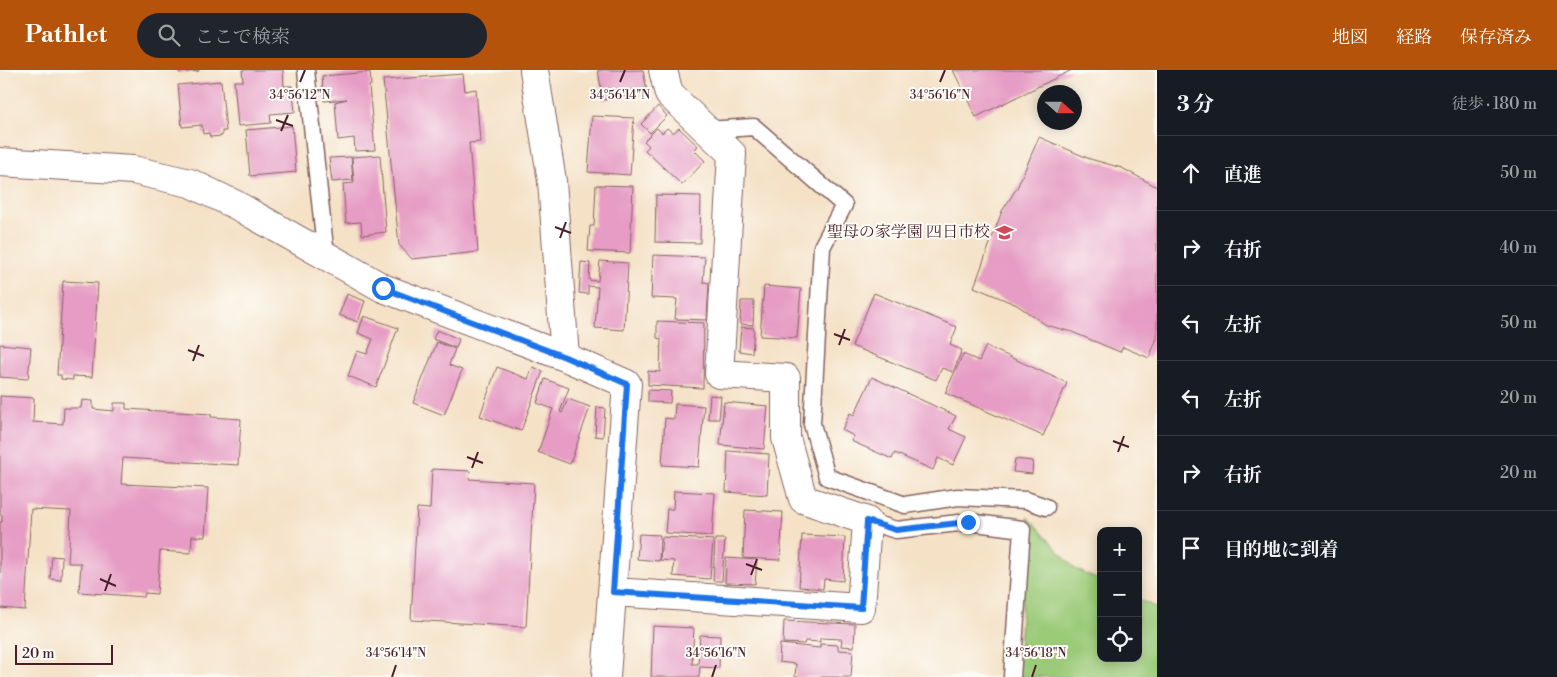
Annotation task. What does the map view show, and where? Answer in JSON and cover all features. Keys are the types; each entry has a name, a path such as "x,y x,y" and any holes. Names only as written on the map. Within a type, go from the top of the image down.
{"street":[{"path":"534,70 552,181 565,357"},
{"path":"613,592 861,608 867,521 803,499 786,438 786,378 719,374 732,154 670,94 664,70"},
{"path":"0,162 133,170 190,183 236,206 383,288 565,357 627,384 606,677"}],"lane":[{"path":"306,70 326,257"},
{"path":"706,130 754,127 844,205 822,247 812,424 827,477 905,505 958,497 1026,500 1046,507"},
{"path":"867,521 896,530 968,522 1022,528 1012,677"}],"green space":[{"path":"1028,517 1075,569 1097,579 1097,662 1142,662 1142,601 1157,608 1157,677 1017,677"}],"building":[{"path":"179,70 199,70 199,71 179,73"},
{"path":"242,70 283,70 284,86 292,86 295,112 270,114 271,123 238,126 234,81 243,81"},
{"path":"598,70 643,70 647,92 603,100"},
{"path":"953,70 1072,70 1041,85 1037,85 1037,87 976,117"},
{"path":"370,72 371,85 369,86 375,150 355,151 354,138 338,140 335,102 347,99 324,101 322,76"},
{"path":"463,74 465,91 476,89 480,142 469,143 478,252 412,259 399,245 383,80"},
{"path":"221,81 226,131 222,131 222,136 210,137 209,133 203,134 202,125 182,127 178,85"},
{"path":"658,106 667,116 650,133 641,124"},
{"path":"592,116 634,118 630,175 588,172"},
{"path":"292,126 296,172 250,176 246,130"},
{"path":"657,128 662,133 667,128 673,133 679,128 698,146 694,150 705,161 682,185 645,150 649,146 644,141"},
{"path":"1039,137 1090,159 1122,168 1157,187 1157,338 1149,358 1123,347 1120,352 1072,332 1046,325 1017,305 974,287 1002,211 1017,188"},
{"path":"380,155 386,232 362,235 361,222 346,223 343,184 354,183 352,157"},
{"path":"351,157 353,180 332,182 329,158"},
{"path":"596,185 633,186 630,253 588,251 590,226 594,226"},
{"path":"656,195 701,196 700,243 655,242"},
{"path":"653,255 705,257 703,282 709,283 707,320 675,319 677,299 651,298"},
{"path":"600,261 628,263 624,330 595,328 598,287 588,286 588,294 579,293 581,262 590,263 589,280 598,281"},
{"path":"63,281 98,283 92,377 73,376 73,380 61,379 61,375 57,375"},
{"path":"764,286 801,289 797,338 760,336"},
{"path":"874,293 957,327 950,345 962,350 953,372 942,368 936,380 852,346"},
{"path":"347,294 365,301 358,322 339,315"},
{"path":"741,301 754,301 753,325 740,324"},
{"path":"364,316 398,328 376,387 348,376 357,351 367,354 373,339 358,333"},
{"path":"657,321 704,323 703,388 648,385 648,371 660,372 661,339 657,338"},
{"path":"741,327 754,328 752,353 739,351"},
{"path":"437,330 459,339 456,348 433,339"},
{"path":"437,342 455,349 449,365 462,370 444,415 413,403"},
{"path":"0,344 31,347 28,379 0,377"},
{"path":"986,346 1067,383 1043,436 945,393 963,354 979,361"},
{"path":"497,367 528,379 533,367 543,371 521,431 480,416"},
{"path":"872,377 956,416 949,429 966,437 953,465 938,458 933,470 895,453 892,459 851,441 854,436 842,430 850,413 854,415"},
{"path":"545,379 569,388 560,412 562,413 568,399 590,407 570,464 538,452 553,409 537,403"},
{"path":"648,390 671,391 670,403 648,402"},
{"path":"710,395 721,396 719,419 708,419"},
{"path":"0,396 34,398 33,422 63,424 64,408 81,408 82,400 93,401 93,409 114,411 114,403 126,403 126,409 211,414 211,417 241,419 238,465 123,458 121,484 208,488 205,537 192,536 191,553 160,551 157,594 145,593 144,597 79,592 81,563 68,563 71,511 31,509 25,610 0,608 0,522 2,522 2,515 0,515"},
{"path":"724,402 768,406 764,449 720,445"},
{"path":"675,404 704,406 699,467 662,465 665,418 674,419"},
{"path":"597,407 605,408 603,437 595,436"},
{"path":"728,451 769,454 767,495 726,492"},
{"path":"1015,459 1033,461 1032,474 1013,472"},
{"path":"432,469 470,471 469,479 534,483 526,627 411,620 417,508 430,509"},
{"path":"674,491 715,493 712,536 665,533 667,509 673,509"},
{"path":"745,510 783,512 780,560 743,558"},
{"path":"639,534 660,535 659,561 637,559"},
{"path":"802,535 845,537 843,581 824,579 823,589 799,587"},
{"path":"662,537 713,540 710,579 673,576 674,561 660,560"},
{"path":"715,539 725,539 722,581 713,581"},
{"path":"52,556 62,557 61,580 50,579"},
{"path":"726,558 757,560 755,584 725,583"},
{"path":"784,621 855,624 854,647 841,646 842,639 820,638 820,642 805,641 804,644 783,643"},
{"path":"653,626 694,628 692,664 698,664 700,635 720,636 719,668 700,667 699,677 651,677"},
{"path":"780,644 820,648 820,644 838,645 838,650 853,651 851,677 795,677 796,664 779,662"}],"place":[{"name":"聖母の家学園 四日市校","path":"1004,232"}],"route":[{"path":"383,288 565,357 627,384 613,592 861,608 867,521 896,530 968,522"}]}
